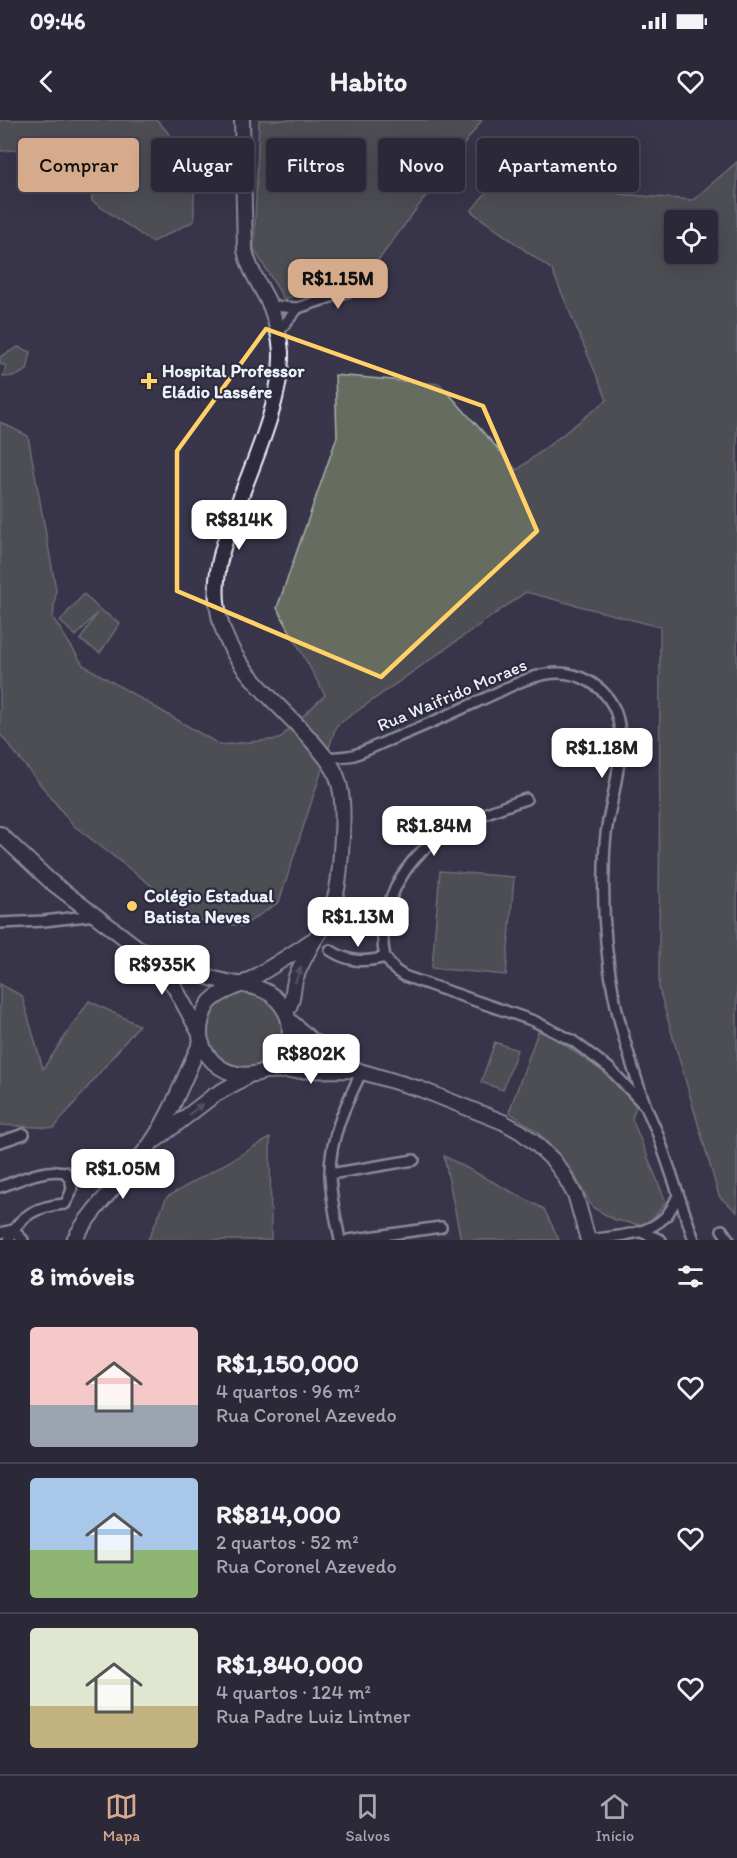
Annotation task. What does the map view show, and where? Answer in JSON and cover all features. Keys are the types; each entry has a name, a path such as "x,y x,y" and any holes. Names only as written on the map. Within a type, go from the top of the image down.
{"main road":[{"path":"150,1145 213,1096 248,1076 265,1071 275,1065 283,1055 288,1044 290,1032 287,1016 296,978 314,939 330,915 338,879 342,806 335,771 300,728 242,668 231,648 217,604 218,565 264,432 278,379 281,352 270,306 250,267 245,250 242,120"},
{"path":"0,834 50,881 138,948 167,976 201,1038 208,1056 218,1067 232,1074 248,1076"},
{"path":"74,1240 99,1204 150,1145 178,1096 201,1038 202,1016 211,1001 225,991 281,962 314,939"},
{"path":"138,948 196,974 264,991 277,999 287,1016 310,1039 359,1070 460,1104 521,1132 553,1160 564,1175 576,1197 588,1240"},
{"path":"265,1071 359,1070"}],"street":[{"path":"270,306 298,309 367,285"},
{"path":"278,332 298,309"},
{"name":"Rua Waifrido Moraes","path":"326,758 352,755 535,677 564,673 589,681 604,693 615,710 620,733 604,870 607,963 626,1051 694,1240"},
{"name":"Rua Waifrido Moraes","path":"335,771 352,755"},
{"path":"526,799 476,816 441,835 421,850 401,877 386,911 382,933 385,957 404,976 516,1014 573,1041 609,1068 646,1107"},
{"path":"0,923 95,915"},
{"path":"330,950 355,961 385,957"},
{"path":"340,1240 332,1196 330,1174 332,1154 336,1130 359,1070"},
{"path":"0,1142 24,1134"},
{"path":"330,1174 414,1160"},
{"path":"0,1187 48,1171 65,1172 71,1179 73,1192 65,1204 49,1206 22,1219 13,1230 9,1240"},
{"path":"588,1240 641,1232 665,1217 678,1195"},
{"path":"348,1240 441,1227"},
{"path":"0,1233 13,1230"},
{"path":"13,1230 23,1240"},
{"path":"722,1230 729,1240"},
{"path":"641,1232 661,1240"}],"highlighted area":[{"path":"266,329 483,406 537,531 381,677 177,591 177,451"}],"green space":[{"path":"0,120 157,120 173,138 151,138 151,192 194,192 194,221 152,242 92,201 92,192 139,192 139,138 18,138 18,150 0,151"},
{"path":"259,120 482,120 465,143 465,138 378,138 378,192 429,192 366,277 284,299 254,249"},
{"path":"737,162 737,1212 719,1196 659,989 660,627 526,592 336,726 279,902 243,926 196,920 73,825 0,734 0,422 28,436 56,589 53,618 83,665 220,745 279,739 325,695 277,608 337,437 335,375 440,384 517,470 607,400 552,270 471,211 486,192 617,192 618,194 693,200"},
{"path":"18,347 31,352 27,370 16,376 3,377 6,366 0,364 0,357"},
{"path":"84,594 100,610 120,623 100,653 80,640 97,613 76,636 60,621"},
{"path":"440,871 514,877 506,975 432,968"},
{"path":"0,984 22,996 43,1069 89,1001 139,1025 54,1128 0,1125"},
{"path":"244,991 259,994 271,1002 279,1014 282,1029 279,1044 271,1056 259,1064 244,1067 229,1064 217,1056 209,1044 206,1029 209,1014 217,1002 229,994"},
{"path":"539,1029 608,1075 636,1106 632,1119 666,1202 649,1222 641,1225 615,1220 592,1207 574,1174 538,1132 509,1112"},
{"path":"495,1042 517,1050 503,1090 481,1082"},
{"path":"270,1138 271,1240 148,1240 167,1197"},
{"path":"444,1156 544,1209 559,1240 461,1240"}],"place":[{"name":"Hospital Professor Eládio Lassére","path":"149,381"},
{"name":"Colégio Estadual Batista Neves","path":"132,906"}]}
